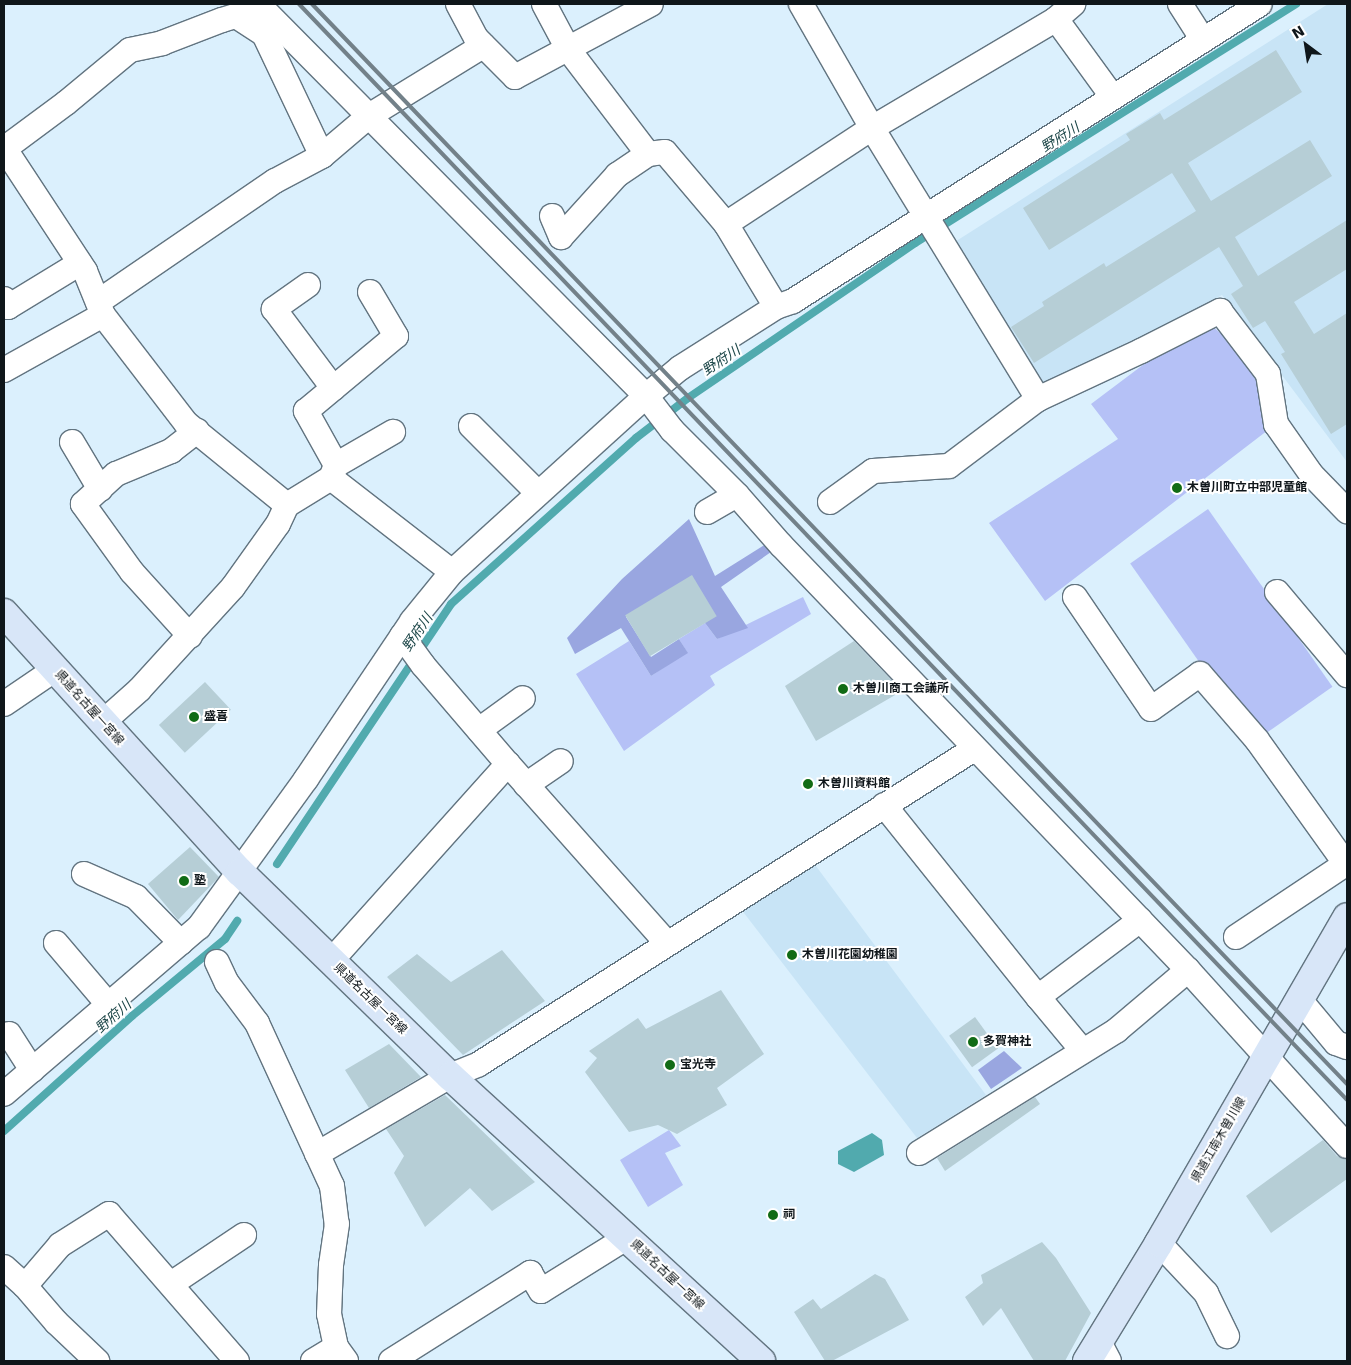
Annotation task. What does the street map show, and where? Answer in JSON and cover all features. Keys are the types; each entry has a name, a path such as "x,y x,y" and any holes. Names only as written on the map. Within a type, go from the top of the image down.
{"main road":[{"name":"県道名古屋一宮線","path":"4,613 102,723 240,872 450,1076 761,1361"},
{"name":"県道江南木曽川線","path":"1098,1355 1159,1243 1268,1057 1347,916"}],"street":[{"path":"458,4 476,38 515,78 651,4"},
{"path":"544,4 568,50 648,154"},
{"path":"801,4 872,128 929,218 1038,399"},
{"path":"1180,4 1203,40"},
{"path":"4,1094 199,927 452,572 538,493 648,399 680,368 776,307 793,301 929,218 1112,96 1260,4"},
{"path":"288,505 186,423 101,308 80,263 7,140 66,103 130,50 162,43 259,6 648,399 672,430 737,495 781,545 974,749 1188,970 1347,1146"},
{"path":"726,224 872,128 1064,12 1112,96"},
{"path":"236,16 264,34 322,156"},
{"path":"4,370 101,308 275,181 322,156 369,116 483,46"},
{"path":"552,216 561,237 617,174 648,154 665,152 726,224 776,307"},
{"path":"4,299 8,306 80,263"},
{"path":"308,285 274,308 333,388"},
{"path":"370,292 396,336 306,410 334,472 452,572"},
{"path":"830,502 872,471 950,466 1038,399 1141,351 1220,311 1268,374 1276,424 1311,474 1347,510"},
{"path":"471,426 538,493"},
{"path":"190,636 132,572 83,504 116,474 171,451 197,431"},
{"path":"102,723 139,690 233,587 278,524 288,505 393,432"},
{"path":"72,442 100,489"},
{"path":"706,512 737,495"},
{"path":"1277,592 1347,675"},
{"path":"1075,596 1151,709 1200,674 1257,740 1346,863 1236,937"},
{"path":"404,639 423,665 526,785 667,943"},
{"path":"4,704 54,670"},
{"path":"479,730 523,698"},
{"path":"317,1154 450,1076 479,1064 974,749"},
{"path":"526,785 561,761"},
{"path":"331,961 508,764"},
{"path":"884,805 1082,1050"},
{"path":"84,874 136,897 181,943"},
{"path":"1038,997 1140,920"},
{"path":"56,942 108,1004"},
{"path":"217,962 227,983 257,1022 332,1186 337,1224 330,1265 329,1314 341,1354 313,1361"},
{"path":"919,1152 1117,1030 1188,970"},
{"path":"1300,1000 1343,1050"},
{"path":"9,1034 32,1070"},
{"path":"25,1286 60,1245 108,1214 237,1361"},
{"path":"171,1284 244,1235"},
{"path":"391,1361 530,1273 541,1291 626,1238"},
{"path":"1159,1243 1206,1293 1228,1336"},
{"path":"4,1266 25,1286 56,1322 97,1361"}],"shaded area":[{"path":"1328,4 1347,4 1347,462 1222,295 1037,395 950,245"},
{"path":"1204,319 1268,374 1276,424 1045,601 989,523 1118,439 1091,404"},
{"path":"1208,509 1332,687 1255,741 1130,563"},
{"path":"689,519 715,576 766,544 781,545 721,587 748,628 717,639 705,623 692,576 626,617 651,657 679,639 688,653 651,676 621,628 575,654 567,638 622,579"},
{"path":"803,597 811,614 710,676 715,685 624,751 576,674 629,641 651,676 687,652 679,639 705,623 717,639"},
{"path":"807,854 986,1095 917,1138 744,913 745,893"},
{"path":"1004,1051 1022,1068 991,1089 978,1070"},
{"path":"669,1130 681,1146 665,1153 683,1185 648,1207 620,1160"},
{"path":"872,1133 882,1140 884,1155 854,1172 838,1164 838,1151"}],"building":[{"path":"1276,50 1302,92 1188,163 1211,201 1310,140 1332,176 1235,237 1258,276 1347,220 1347,269 1294,302 1314,334 1347,313 1347,424 1331,434 1281,354 1285,352 1265,321 1253,328 1231,294 1243,286 1219,247 1034,363 1011,327 1044,306 1042,302 1104,263 1106,267 1196,211 1172,173 1049,250 1023,208 1130,140 1126,134 1160,113 1164,120"},
{"path":"692,575 717,616 650,656 625,615"},
{"name":"木曽川商工会議所","path":"854,641 902,691 816,741 785,686"},
{"name":"盛喜","path":"205,682 231,710 185,753 159,725"},
{"name":"塾","path":"190,847 219,877 178,920 148,884"},
{"path":"502,950 545,1001 463,1055 387,977 417,954 451,982"},
{"name":"宝光寺","path":"721,990 764,1054 717,1088 727,1105 677,1134 658,1125 629,1132 585,1072 597,1058 589,1051 638,1018 646,1029"},
{"name":"多賀神社","path":"975,1017 998,1049 972,1067 949,1036"},
{"path":"389,1044 421,1077 369,1108 345,1070"},
{"path":"445,1095 535,1182 492,1211 470,1188 425,1227 394,1173 404,1156 386,1129"},
{"path":"1035,1097 1040,1104 945,1171 937,1158"},
{"path":"1323,1140 1337,1156 1347,1159 1347,1179 1271,1233 1246,1196"},
{"path":"1042,1242 1056,1258 1091,1313 1065,1361 1034,1361 1001,1308 983,1326 965,1297 983,1283 981,1275"},
{"path":"875,1274 885,1279 909,1320 832,1361 825,1361 794,1312 813,1299 821,1309"}],"waterway":[{"name":"野府川","path":"277,864 451,604 636,438 688,398 915,243 1296,4"},
{"name":"野府川","path":"4,1131 132,1016 225,939 237,921"}],"railway":[{"path":"299,4 1347,1100"},
{"path":"312,4 1347,1084"}],"place":[{"name":"木曽川町立中部児童館","path":"1177,488"},
{"name":"木曽川商工会議所","path":"843,689"},
{"name":"盛喜","path":"194,717"},
{"name":"木曽川資料館","path":"808,784"},
{"name":"塾","path":"184,881"},
{"name":"木曽川花園幼稚園","path":"792,955"},
{"name":"多賀神社","path":"973,1042"},
{"name":"宝光寺","path":"670,1065"},
{"name":"祠","path":"773,1215"}]}
